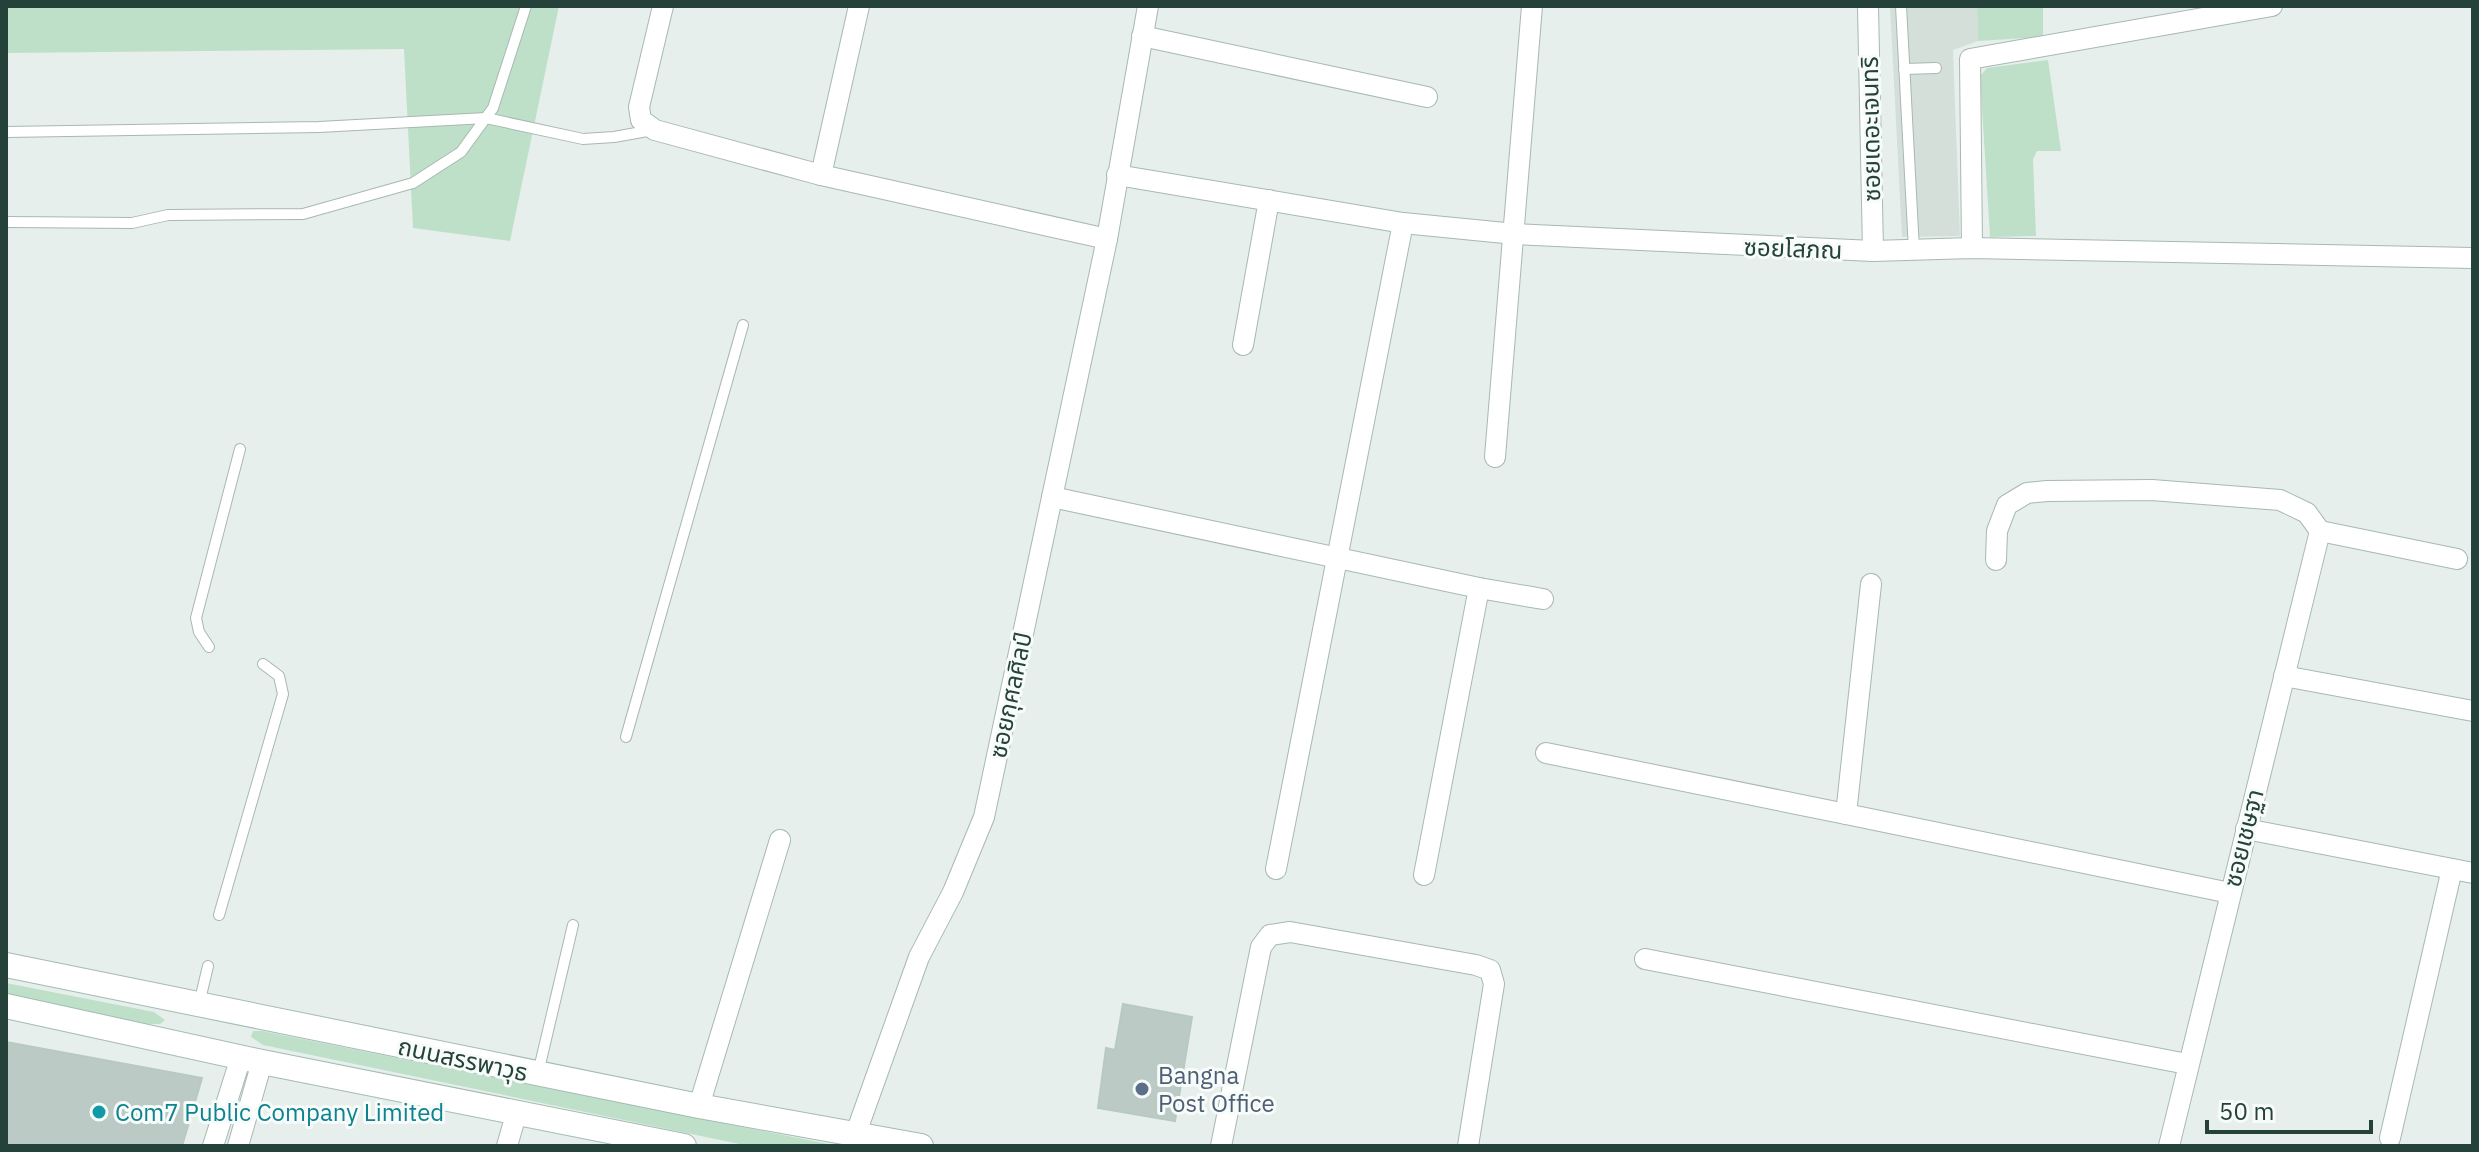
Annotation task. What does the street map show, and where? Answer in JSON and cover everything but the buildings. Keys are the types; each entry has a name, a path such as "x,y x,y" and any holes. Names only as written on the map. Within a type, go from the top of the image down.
{"main road":[{"name":"ถนนสรรพาวุธ","path":"6,965 538,1075 921,1146"},
{"path":"191,1046 199,1004"},
{"name":"ถนนสรรพาวุธ","path":"6,1006 684,1146"}],"street":[{"path":"663,6 639,107 641,120 655,130 821,175 1107,239"},
{"path":"821,175 859,6"},
{"name":"ซอยกุศลศิลป์","path":"856,1133 919,957 953,892 984,817 1107,239 1148,6"},
{"path":"1495,457 1532,6"},
{"name":"ซอยเดอะเจนทริ","path":"1868,6 1873,251"},
{"path":"1972,248 1970,59 2272,6"},
{"path":"1142,36 1427,97"},
{"name":"ซอยโสภณ","path":"1117,175 1403,223 1515,234 1873,251 1972,248 2473,258"},
{"path":"1243,345 1269,200"},
{"path":"1276,869 1403,223"},
{"path":"1996,560 1997,531 2007,505 2027,493 2152,490 2280,500 2307,513 2320,531 2457,559"},
{"path":"1052,497 1543,599"},
{"name":"ซอยเชษฐา","path":"2169,1146 2320,531"},
{"path":"1846,814 1871,584"},
{"path":"1424,875 1479,588"},
{"path":"2284,676 2473,711"},
{"path":"1546,753 2230,893"},
{"path":"2246,829 2473,873"},
{"path":"699,1106 780,840"},
{"path":"2390,1138 2452,869"},
{"path":"1221,1146 1261,947 1270,935 1290,932 1490,970 1494,984 1468,1146"},
{"path":"1645,959 2187,1064"},
{"path":"213,1146 251,1059"},
{"path":"238,1146 251,1059"},
{"path":"507,1146 517,1111"}],"lane":[{"path":"6,222 132,223 168,215 303,214 413,183 461,152 493,108 526,6"},
{"path":"1901,6 1914,250"},
{"path":"1904,69 1936,68"},
{"path":"6,132 319,127 486,118 583,139 655,130"},
{"path":"626,737 743,325"},
{"path":"209,647 199,632 196,618 240,449"},
{"path":"219,915 283,694 279,676 263,664"},
{"path":"538,1075 573,925"},
{"path":"199,1004 208,966"}],"shaded area":[{"path":"1890,6 1977,6 1978,41 1953,50 1960,236 1902,237"}],"green space":[{"path":"6,6 559,6 510,241 413,228 404,49 6,53"},
{"path":"1977,6 2043,6 2043,37 1978,41"},
{"path":"2048,60 2061,151 2037,151 2033,159 2036,236 1990,237 1980,76 1987,68"},
{"path":"6,983 154,1012 165,1020 160,1024 148,1024 6,994"},
{"path":"253,1031 838,1146 749,1146 263,1045 251,1037"}],"place":[{"name":"Bangna Post Office","path":"1142,1089"},
{"name":"Com7 Public Company Limited","path":"99,1112"}]}
